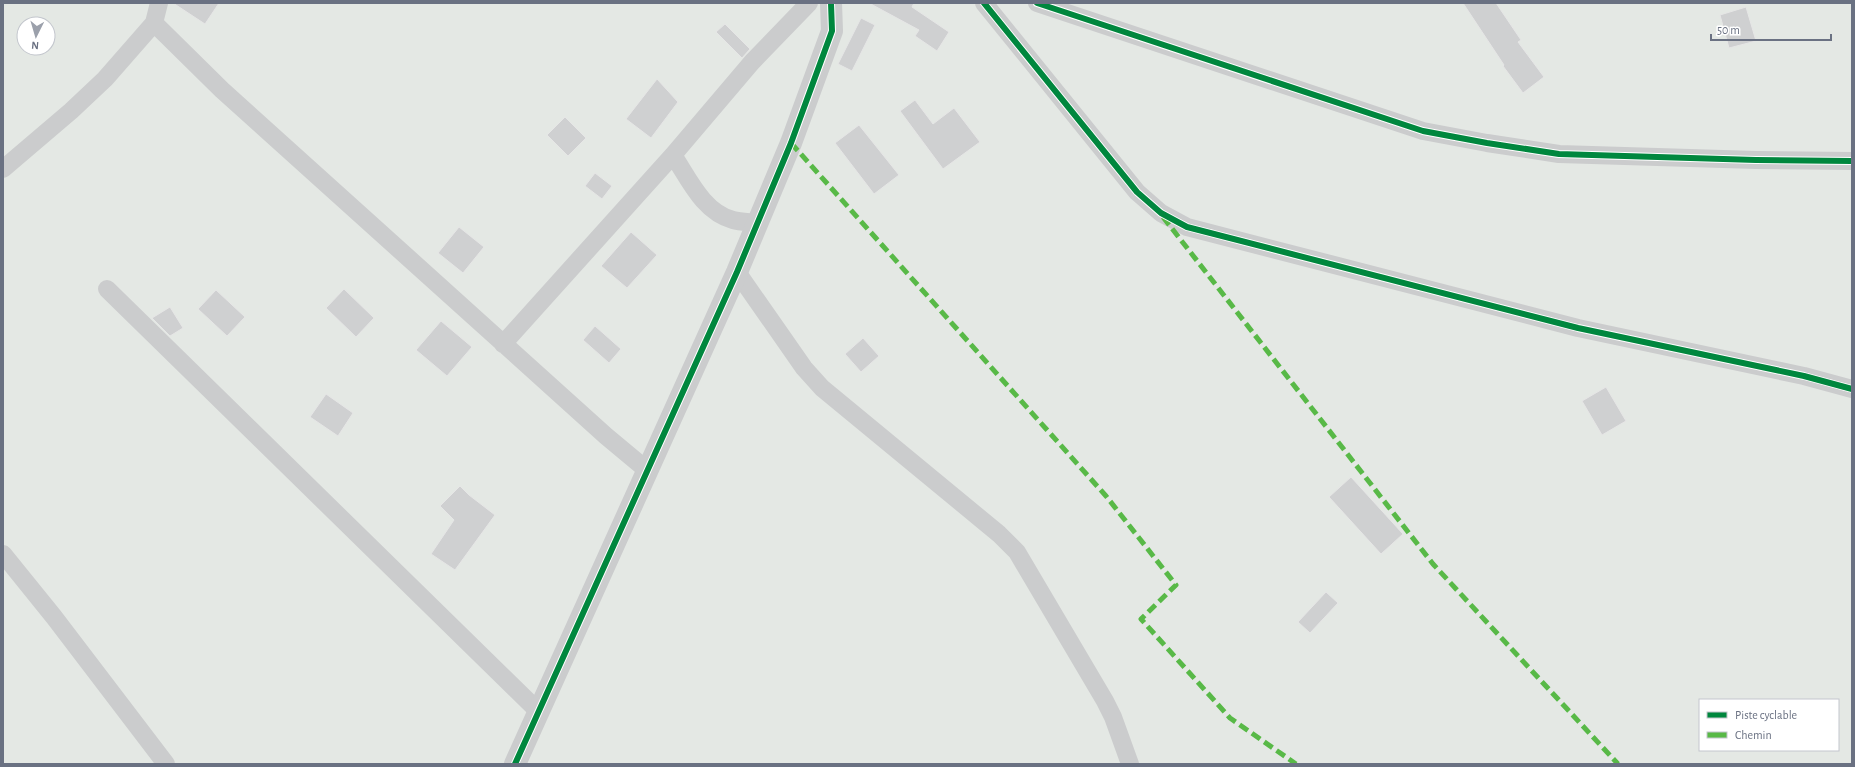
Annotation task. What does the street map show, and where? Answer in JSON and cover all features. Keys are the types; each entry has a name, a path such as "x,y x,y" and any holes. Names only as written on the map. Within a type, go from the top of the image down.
{"street":[{"path":"3,169 71,111 105,79 154,23 159,3"},
{"path":"503,344 673,156 752,62 809,3"},
{"path":"515,764 737,272 802,118 832,30 831,3"},
{"path":"984,3 1137,192 1161,213 1187,227 1578,328 1804,376 1852,389"},
{"path":"1037,3 1424,131 1558,154 1756,160 1852,161"},
{"path":"154,23 222,90 503,344 606,436 648,471"},
{"path":"673,156 706,204 717,214 733,220 758,223"},
{"path":"737,272 804,368 822,388 999,534 1017,552 1105,701 1113,717 1130,764"},
{"path":"107,289 538,711"},
{"path":"3,554 54,617 166,764"}],"shaded area":[{"path":"3,3 1852,3 1852,764 3,764"}],"building":[{"path":"173,3 219,3 205,24"},
{"path":"869,3 914,3 912,7 949,32 937,51 915,36 919,30"},
{"path":"1463,3 1496,3 1521,40 1518,42 1544,77 1523,93 1503,66 1504,65"},
{"path":"1746,7 1756,41 1729,48 1720,15"},
{"path":"861,18 875,25 852,71 838,64"},
{"path":"725,24 750,49 742,58 716,32"},
{"path":"657,79 678,102 651,138 626,119"},
{"path":"915,100 933,124 954,108 980,142 943,169 900,111"},
{"path":"565,117 586,138 568,156 547,135"},
{"path":"859,125 899,175 874,194 835,143"},
{"path":"595,173 612,186 602,199 585,186"},
{"path":"459,227 484,247 463,273 438,253"},
{"path":"631,232 657,255 627,288 601,266"},
{"path":"344,289 374,318 356,337 326,308"},
{"path":"216,290 245,317 227,336 198,309"},
{"path":"170,307 183,328 170,336 152,318"},
{"path":"441,321 472,347 447,376 416,350"},
{"path":"595,326 621,349 609,363 583,340"},
{"path":"863,338 879,356 861,372 845,354"},
{"path":"1606,387 1626,421 1602,435 1582,401"},
{"path":"326,394 353,413 338,436 310,417"},
{"path":"1351,477 1403,534 1381,554 1329,497"},
{"path":"460,486 495,515 455,570 431,554 454,520 440,506"},
{"path":"1326,592 1338,603 1310,633 1298,622"}],"marked path":[{"path":"791,143 1106,496 1176,585 1141,619 1230,718 1296,764"},
{"path":"1163,217 1433,564 1618,764"}],"cycle path":[{"path":"515,764 737,272 791,143 832,31 831,3"},
{"path":"984,3 1137,192 1161,213 1187,227 1578,328 1804,376 1852,389"},
{"path":"1037,3 1423,131 1559,154 1756,160 1852,161"}]}
